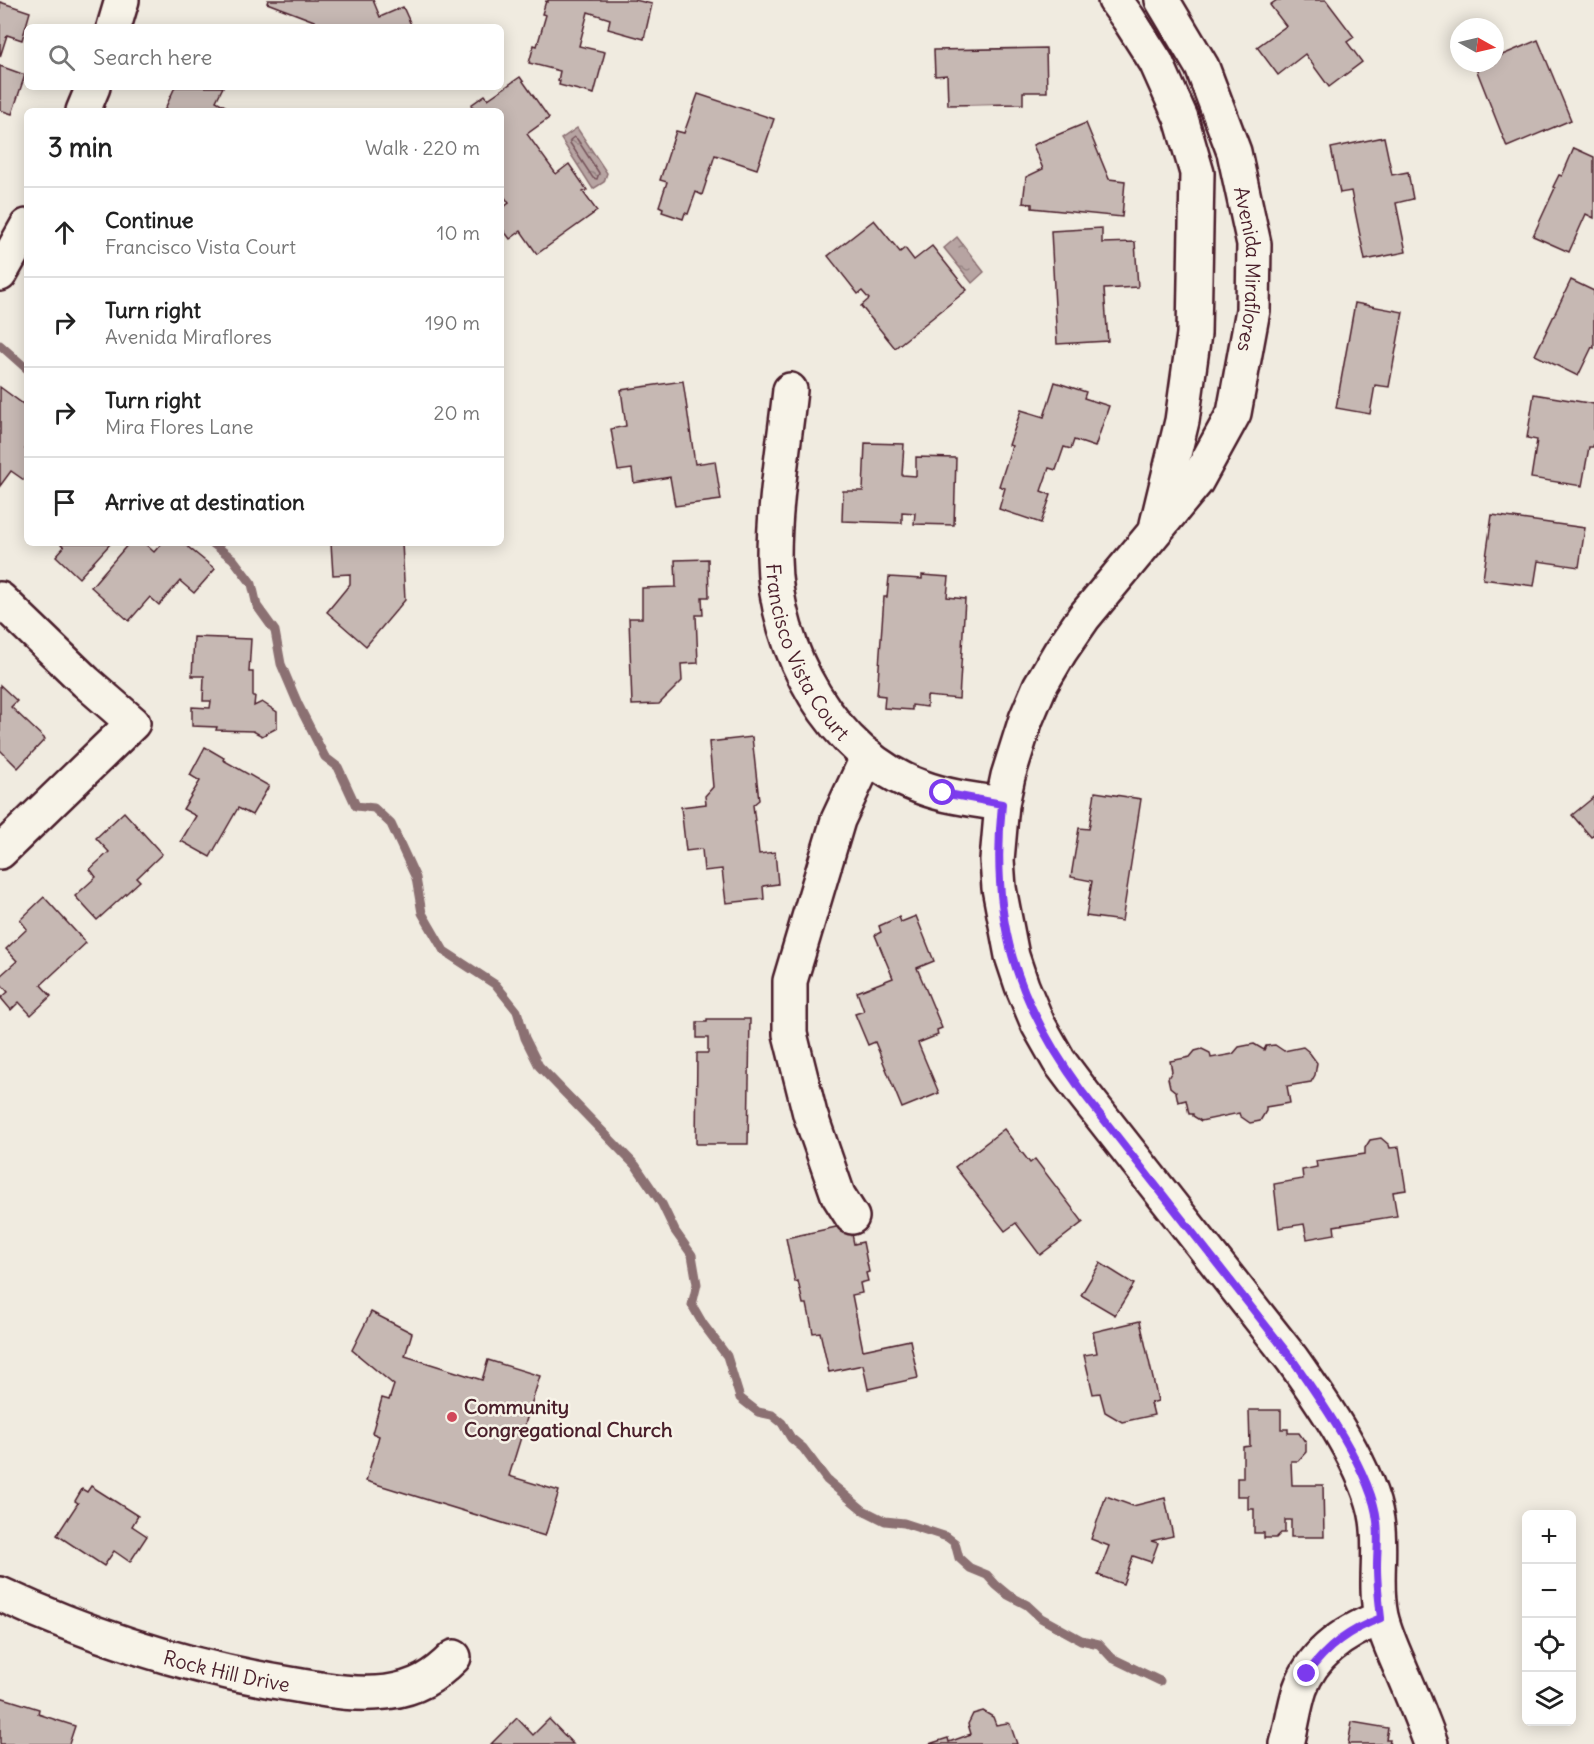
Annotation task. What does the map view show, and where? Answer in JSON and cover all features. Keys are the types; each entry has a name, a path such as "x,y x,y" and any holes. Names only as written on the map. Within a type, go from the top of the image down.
{"street":[{"path":"115,24 122,0"},
{"name":"Avenida Miraflores","path":"1115,0 1156,62 1181,117 1197,172 1194,334 1182,421 1156,531"},
{"name":"Avenida Miraflores","path":"1162,0 1202,67 1234,152 1254,243 1253,310 1234,413 1196,482 1084,617 1045,677 1026,719 1002,804 998,860 1004,923 1022,986 1038,1024 1059,1061 1292,1359 1315,1392 1355,1460 1373,1499 1377,1521 1377,1594 1381,1618 1431,1744"},
{"path":"84,108 92,90"},
{"path":"0,274 24,231"},
{"name":"Francisco Vista Court","path":"790,390 775,532 776,591 782,618 800,668 812,690 841,729 868,756 903,779 921,787 1002,804"},
{"path":"0,599 86,682 133,723 0,852"},
{"path":"852,1217 838,1195 810,1114 790,1034 790,981 838,820 868,756"},
{"name":"Rock Hill Drive","path":"0,1594 86,1631 147,1652 240,1674 321,1689 360,1694 389,1692 415,1685 436,1675 454,1657"},
{"path":"1287,1744 1300,1691 1307,1674 1317,1660 1345,1634 1381,1618"}],"water":[{"path":"577,128 607,173 604,182 593,189 561,139"},
{"path":"957,237 984,272 972,283 944,248"}],"building":[{"path":"268,0 373,0 380,17 403,7 411,24 316,24 267,3"},
{"path":"548,0 635,0 652,4 644,39 608,29 610,19 588,12 579,46 605,52 594,94 559,85 560,71 529,63 534,45 537,46 546,15 542,14"},
{"path":"1277,0 1326,0 1354,37 1347,42 1362,62 1329,87 1305,54 1278,75 1257,47 1286,26 1270,5"},
{"path":"0,2 30,12 27,24 24,24 22,40 7,35 0,57"},
{"path":"1538,40 1571,120 1507,147 1477,72 1504,72 1504,54"},
{"path":"1046,48 1047,92 1023,92 1023,104 948,105 947,75 935,76 934,50"},
{"path":"0,66 24,75 24,78 12,114 0,110"},
{"path":"520,77 549,118 527,134 556,174 569,164 587,190 583,192 597,211 537,254 521,231 510,239 504,231 504,207 509,203 504,196 504,108 473,108 471,105 485,95 488,99"},
{"path":"174,90 222,90 216,101 227,107 226,108 165,108"},
{"path":"698,94 774,119 757,169 715,155 702,195 696,192 688,214 685,213 683,219 662,212 663,208 659,206 667,182 660,180 676,131 684,133"},
{"path":"1086,123 1109,179 1125,181 1122,217 1032,208 1032,204 1023,203 1026,177 1043,169 1033,145"},
{"path":"1384,137 1392,175 1408,172 1413,199 1396,203 1406,252 1365,260 1351,191 1340,193 1331,148"},
{"path":"1574,148 1594,157 1594,218 1586,214 1569,252 1533,236 1555,188 1553,187 1559,175 1562,176"},
{"path":"874,220 900,252 905,248 914,260 932,246 967,290 895,348 861,306 869,299 862,291 858,294 828,256"},
{"path":"1102,228 1102,243 1135,242 1138,287 1104,289 1108,341 1057,344 1051,231"},
{"path":"1571,280 1594,291 1594,348 1592,347 1578,376 1535,355"},
{"path":"1355,303 1403,312 1389,387 1375,385 1370,414 1336,408"},
{"path":"683,381 695,464 715,461 721,500 675,506 670,477 634,483 632,469 618,471 611,429 626,426 621,390"},
{"path":"1055,382 1086,392 1084,398 1109,406 1095,447 1074,440 1071,449 1064,447 1056,470 1049,468 1041,491 1051,495 1041,523 999,509 1005,488 999,486 1021,410 1044,417"},
{"path":"0,387 24,405 24,480 11,471 0,486"},
{"path":"1534,394 1594,404 1594,443 1593,447 1589,447 1582,486 1531,478 1537,440 1527,438"},
{"path":"865,443 904,444 902,475 916,476 916,457 956,458 954,525 914,524 915,513 902,512 902,523 842,521 843,491 863,491"},
{"path":"1492,515 1585,528 1579,567 1538,561 1534,586 1483,579"},
{"path":"108,546 79,578 56,556 64,547"},
{"path":"126,546 147,546 154,552 159,546 187,546 215,569 194,593 180,581 159,605 150,597 129,621 91,587"},
{"path":"331,546 402,546 405,600 366,646 327,612 350,584 350,574 333,575"},
{"path":"708,559 709,597 702,597 703,615 696,615 698,663 681,664 682,681 659,704 632,705 629,618 642,618 642,588 676,587 675,560"},
{"path":"922,575 949,577 947,597 965,599 959,699 927,696 927,707 912,705 912,710 884,708 885,696 877,695 884,597 887,597 889,577 922,579"},
{"path":"194,637 251,639 249,672 253,672 254,706 262,702 277,712 277,728 262,736 253,731 216,730 217,727 192,726 192,707 210,708 211,701 203,701 204,676 192,676"},
{"path":"0,685 17,701 11,707 45,739 18,768 0,750"},
{"path":"752,737 759,800 753,805 759,854 775,852 778,884 763,886 764,899 726,903 722,869 704,871 702,849 686,851 681,807 706,804 705,796 713,787 709,742"},
{"path":"205,747 269,786 252,815 238,808 210,857 181,841 196,816 183,809 200,781 190,775"},
{"path":"1095,792 1141,799 1122,921 1086,916 1092,881 1071,877 1079,828 1089,829"},
{"path":"1594,797 1594,835 1591,837 1572,815"},
{"path":"124,812 162,854 137,878 140,881 97,920 75,896 96,877 90,869 109,852 96,838"},
{"path":"44,897 86,943 41,985 51,996 31,1015 19,1002 11,1010 1,998 8,992 0,983 0,976 17,961 6,949 27,929 20,920"},
{"path":"916,916 934,961 917,968 942,1028 937,1030 938,1035 918,1043 939,1093 902,1108 875,1042 868,1045 855,1014 864,1011 857,992 893,978 875,935 881,932 879,926 899,917 901,922"},
{"path":"707,1019 750,1019 748,1144 696,1144 697,1053 708,1053 708,1038 697,1038 697,1022 707,1022"},
{"path":"1254,1044 1264,1050 1266,1046 1275,1045 1284,1051 1303,1047 1317,1063 1311,1082 1287,1086 1290,1103 1266,1107 1260,1121 1250,1123 1239,1113 1201,1121 1193,1114 1189,1114 1186,1100 1178,1102 1176,1092 1170,1087 1168,1078 1172,1071 1170,1061 1190,1057 1195,1051 1202,1049 1210,1053 1211,1058 1233,1054 1239,1047"},
{"path":"1004,1129 1030,1163 1035,1159 1083,1222 1040,1255 1016,1223 1005,1231 955,1167"},
{"path":"1381,1138 1390,1148 1399,1147 1406,1190 1393,1192 1397,1216 1334,1226 1335,1234 1307,1239 1304,1224 1279,1228 1274,1184 1303,1179 1302,1170 1317,1167 1316,1161 1365,1154 1365,1148 1370,1140"},
{"path":"850,1224 854,1244 863,1242 869,1272 866,1273 868,1281 860,1283 862,1293 852,1295 863,1350 910,1340 918,1378 868,1389 863,1365 829,1372 820,1332 813,1333 807,1304 803,1304 798,1281 795,1282 786,1238"},
{"path":"1100,1263 1134,1284 1115,1315 1081,1295"},
{"name":"Community Congregational Church","path":"371,1312 412,1333 405,1356 482,1380 488,1360 540,1376 509,1476 559,1491 545,1536 366,1481 379,1436 372,1433 382,1398 389,1400 394,1385 352,1350"},
{"path":"1140,1321 1158,1401 1151,1403 1154,1415 1122,1422 1105,1412 1100,1393 1093,1394 1084,1355 1097,1353 1093,1332"},
{"path":"1249,1410 1281,1410 1281,1429 1288,1429 1288,1433 1299,1433 1306,1443 1306,1452 1298,1461 1291,1461 1292,1485 1323,1485 1324,1537 1291,1537 1291,1520 1285,1520 1285,1533 1281,1533 1276,1538 1264,1538 1264,1533 1254,1533 1254,1509 1248,1509 1248,1496 1237,1496 1237,1478 1243,1478 1243,1447 1250,1446"},
{"path":"91,1486 138,1516 132,1526 147,1536 130,1562 114,1551 104,1566 57,1535 78,1503 75,1501 82,1489 87,1492"},
{"path":"1106,1496 1133,1506 1165,1498 1173,1536 1151,1541 1158,1543 1151,1562 1133,1556 1123,1584 1098,1575 1109,1546 1091,1539"},
{"path":"0,1697 39,1709 38,1714 75,1726 69,1744 0,1744"},
{"path":"983,1711 993,1717 996,1725 1010,1724 1017,1744 929,1744 948,1738 949,1742 971,1734 968,1724 973,1714"},
{"path":"517,1718 533,1735 549,1719 573,1744 491,1744"},
{"path":"1352,1722 1388,1728 1386,1739 1390,1739 1389,1744 1348,1744"}],"waterway":[{"path":"0,345 24,366"},
{"path":"216,546 233,559 252,584 257,606 275,631 281,664 325,757 338,767 356,806 374,808 391,824 416,878 422,913 444,951 496,985 517,1011 525,1038 539,1066 636,1166 662,1204 675,1231 692,1255 697,1284 692,1305 727,1356 740,1398 758,1412 772,1415 782,1423 791,1438 803,1448 827,1480 863,1510 885,1521 904,1523 947,1537 955,1543 959,1558 970,1568 987,1575 1008,1595 1027,1605 1041,1618 1081,1640 1099,1644 1112,1658 1160,1681"}],"place":[{"name":"Community Congregational Church","path":"452,1417"}],"route":[{"path":"943,793 1002,804 998,860 1004,923 1022,986 1038,1024 1059,1061 1083,1093 1292,1359 1315,1392 1355,1460 1373,1499 1377,1521 1377,1594 1381,1618 1345,1634 1330,1646 1307,1674"}]}
